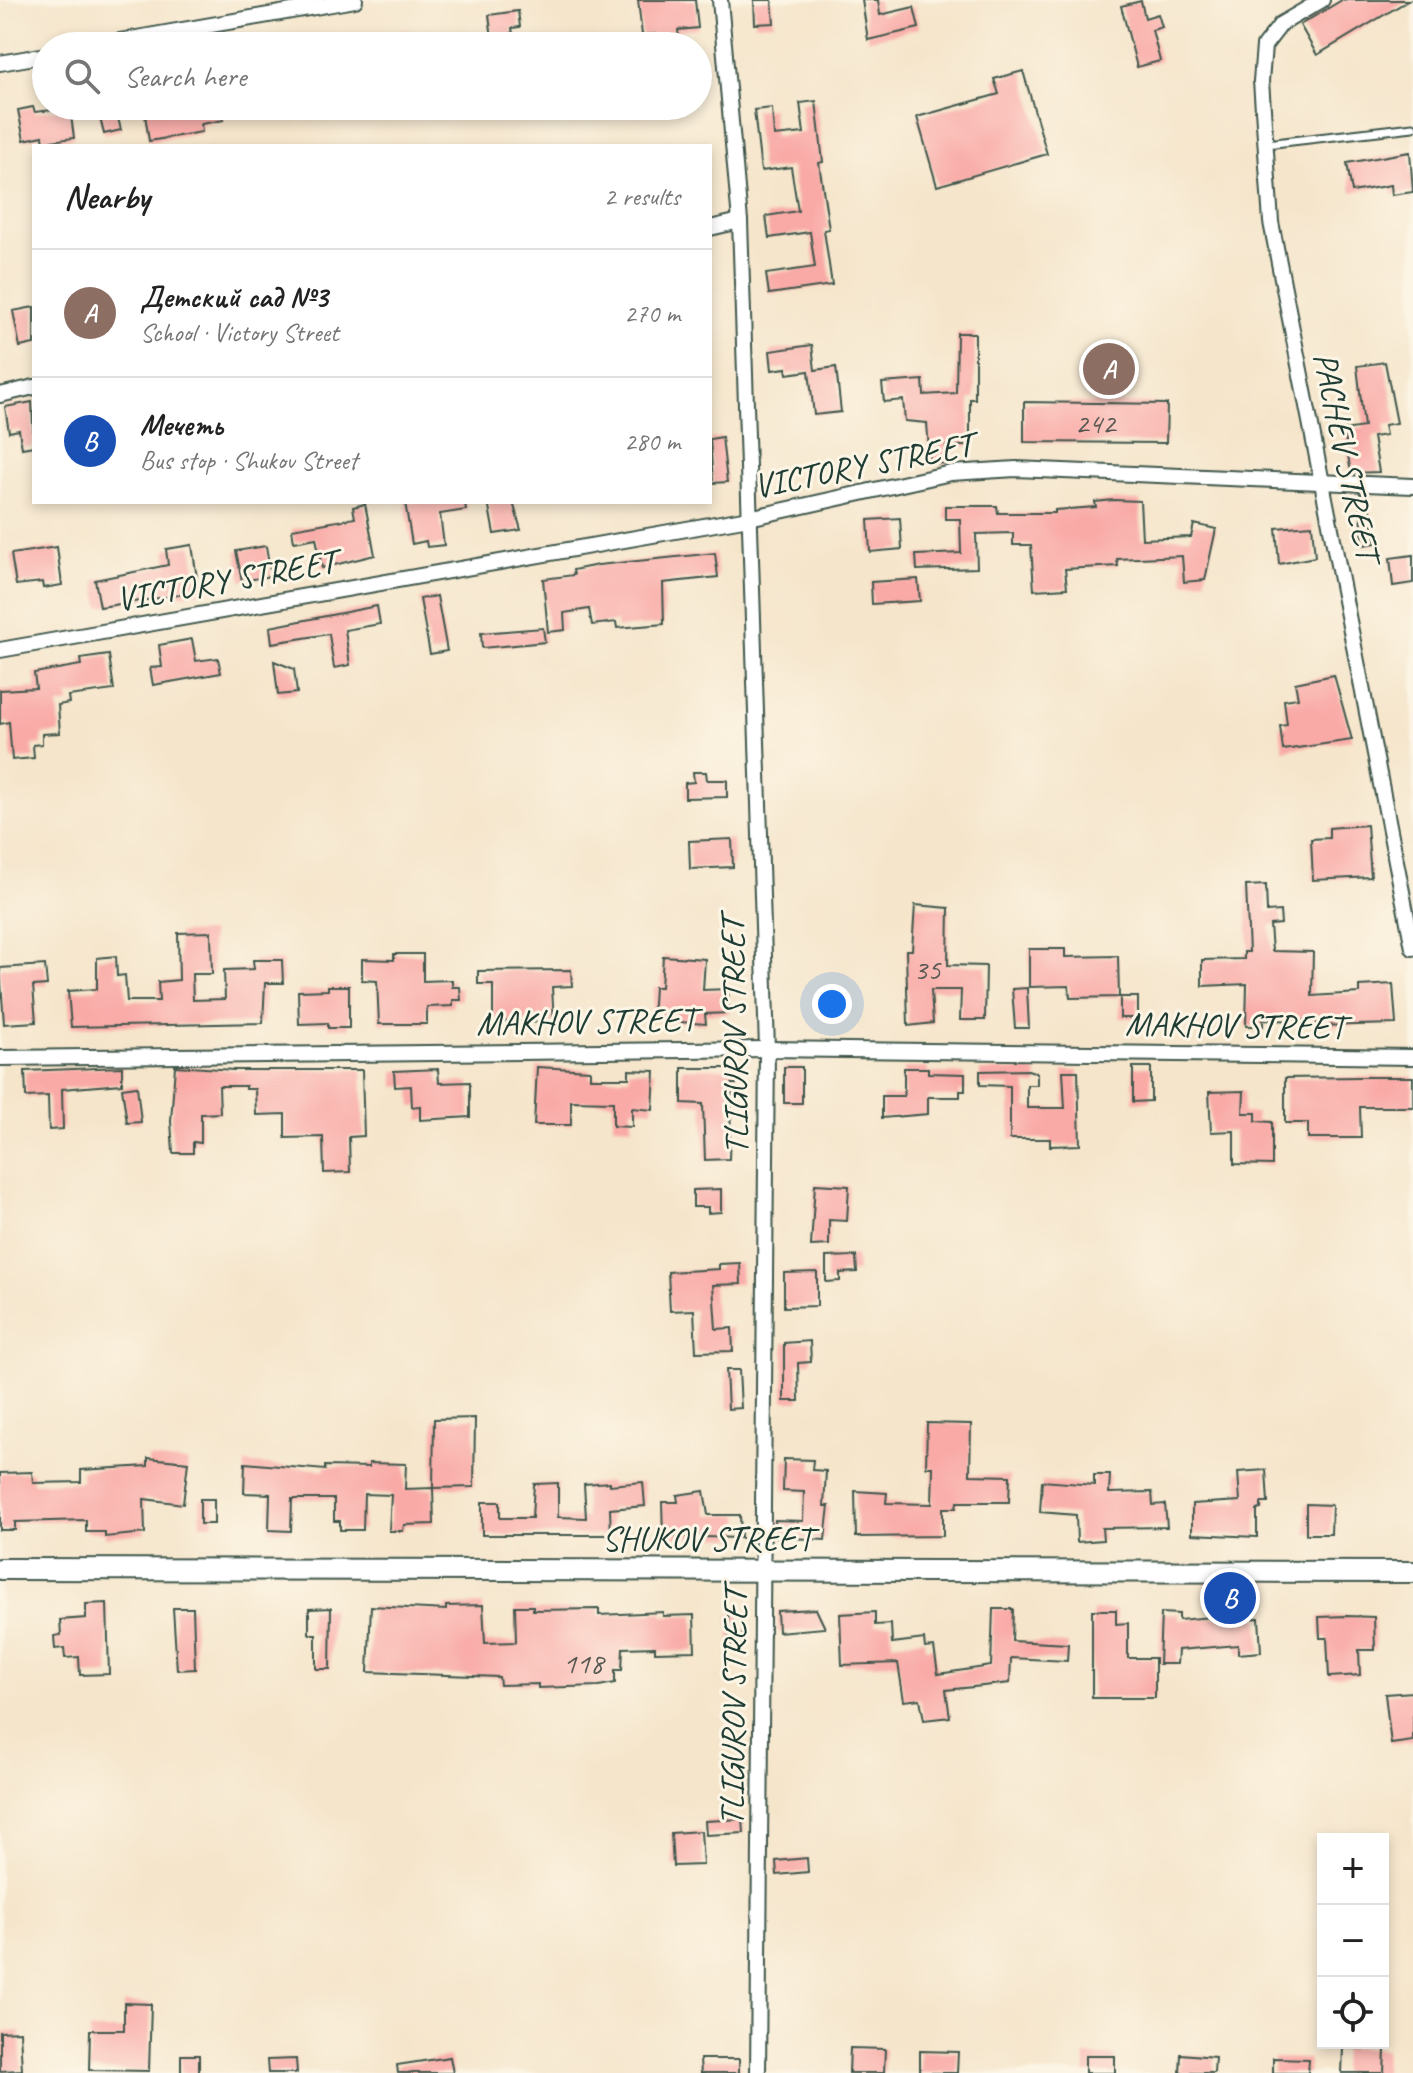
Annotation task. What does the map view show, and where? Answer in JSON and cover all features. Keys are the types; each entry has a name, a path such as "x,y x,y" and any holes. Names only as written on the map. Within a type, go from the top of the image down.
{"main road":[{"name":"SHUKOV STREET","path":"0,1569 1413,1572"}],"street":[{"path":"171,32 355,0"},
{"name":"TLIGUROV STREET","path":"720,0 740,221 767,1049 765,1570 758,2073"},
{"name":"PACHEV STREET","path":"1322,0 1281,24 1264,46 1261,81 1271,222 1413,948"},
{"path":"0,63 32,57"},
{"path":"712,228 740,221"},
{"path":"0,395 32,387"},
{"name":"VICTORY STREET","path":"0,650 749,518 951,473 1016,469 1413,486"},
{"name":"MAKHOV STREET","path":"0,1058 767,1049 1413,1057"}],"lane":[{"path":"1266,144 1413,127"}],"building":[{"path":"638,0 695,0 698,28 678,32 642,32"},
{"path":"754,0 772,0 774,23 755,24"},
{"path":"862,0 878,0 880,15 914,7 919,28 868,40"},
{"path":"1342,0 1409,0 1317,55 1300,25"},
{"path":"1141,1 1145,18 1158,14 1162,27 1152,30 1160,61 1137,67 1121,6"},
{"path":"518,11 520,27 512,28 513,32 491,32 489,15"},
{"path":"1023,71 1047,154 937,186 917,117 999,94 994,79"},
{"path":"816,101 823,162 819,163 829,229 824,230 832,285 769,294 766,274 815,267 810,232 769,238 766,216 798,211 791,167 761,171 754,110 772,108 774,136 804,133 800,103"},
{"path":"32,107 32,120 72,120 74,138 44,142 43,136 24,140 18,110"},
{"path":"100,120 118,120 121,130 104,134"},
{"path":"146,120 224,120 201,124 202,132 149,141"},
{"path":"1410,152 1413,192 1392,195 1391,185 1352,192 1347,163"},
{"path":"32,307 32,344 20,347 13,311"},
{"path":"957,333 975,333 975,399 970,399 970,446 946,446 947,463 930,464 927,423 905,421 903,400 884,402 882,383 923,380 924,395 956,393"},
{"path":"812,345 815,370 836,367 841,412 814,415 809,371 787,374 786,368 772,370 770,351"},
{"path":"1385,362 1397,423 1384,425 1386,435 1373,437 1379,472 1351,473 1344,430 1364,427 1357,366"},
{"path":"32,402 32,446 22,448 19,430 9,432 5,407"},
{"path":"1024,402 1167,404 1166,443 1024,442"},
{"path":"722,437 727,482 713,483 712,439"},
{"path":"1360,494 1367,494 1376,543 1363,545"},
{"path":"1140,501 1142,539 1191,537 1194,524 1216,529 1205,580 1184,582 1182,556 1117,559 1118,566 1065,569 1067,588 1034,590 1031,545 1013,545 1013,533 976,534 977,568 917,570 916,555 961,553 960,519 945,519 945,506 997,506 998,513 1055,513 1055,510 1096,507 1095,502"},
{"path":"365,504 375,555 322,568 316,538 294,542 292,529 355,518 353,507"},
{"path":"405,504 465,504 466,510 440,514 444,545 427,547 426,541 412,544"},
{"path":"488,504 514,504 521,530 494,534"},
{"path":"900,518 902,549 870,552 868,520"},
{"path":"1312,525 1315,557 1279,564 1276,528"},
{"path":"192,545 199,592 100,607 95,580 168,565 166,549"},
{"path":"266,546 271,576 242,581 236,551"},
{"path":"57,547 62,585 43,588 42,582 16,585 11,554"},
{"path":"715,553 718,577 663,583 664,624 617,628 616,622 592,625 589,609 564,613 565,630 548,632 543,579 574,575 573,570 598,565"},
{"path":"1413,555 1413,583 1393,586 1390,558"},
{"path":"918,579 920,601 872,604 871,582"},
{"path":"437,596 447,651 430,654 420,599"},
{"path":"377,606 380,624 345,630 350,665 334,668 329,634 272,643 270,627"},
{"path":"543,628 545,642 482,648 481,633"},
{"path":"192,639 196,661 218,658 221,673 153,685 150,668 162,667 159,645"},
{"path":"109,655 114,690 68,696 69,703 58,705 60,733 42,734 42,744 33,745 34,758 12,760 9,722 0,724 0,690 36,688 34,673 81,665 80,659"},
{"path":"274,661 294,669 297,693 278,695"},
{"path":"1334,675 1352,740 1283,750 1280,726 1287,725 1284,700 1298,698 1295,683"},
{"path":"693,772 706,772 707,780 727,780 727,797 685,798 685,783 694,782"},
{"path":"1367,825 1371,877 1313,880 1311,839 1329,838 1329,828"},
{"path":"732,839 733,867 690,869 689,841"},
{"path":"1266,885 1267,912 1280,911 1281,924 1270,925 1272,951 1313,952 1312,996 1359,993 1359,986 1393,984 1396,1024 1317,1026 1317,1021 1263,1020 1263,1026 1246,1026 1247,984 1202,986 1202,960 1244,959 1244,952 1249,952 1246,886"},
{"path":"915,905 949,908 948,965 986,966 985,1020 960,1020 961,990 931,990 933,1023 908,1026 906,950 912,950"},
{"path":"211,932 212,974 192,974 193,1000 225,999 224,970 254,969 253,960 282,960 283,983 265,983 263,1023 71,1027 68,991 97,989 97,958 116,956 117,976 125,975 127,1001 159,1001 158,982 179,980 178,933"},
{"path":"1029,949 1065,949 1065,957 1118,956 1119,997 1070,998 1069,986 1029,987"},
{"path":"394,954 423,954 423,981 452,980 452,987 460,987 461,1000 453,1000 453,1006 427,1007 427,1024 379,1024 377,981 362,980 362,959 394,960"},
{"path":"663,956 705,959 703,990 728,989 729,1013 705,1014 706,1024 652,1020 654,987 661,987"},
{"path":"45,965 47,985 33,986 36,1022 4,1024 0,968"},
{"path":"571,970 572,986 552,987 554,1023 493,1021 493,984 478,984 478,971"},
{"path":"328,986 349,986 349,1028 328,1028 328,1023 299,1024 298,991 328,990"},
{"path":"1027,988 1029,1028 1015,1028 1012,989"},
{"path":"1120,997 1138,997 1138,1018 1120,1018"},
{"path":"175,1066 234,1070 362,1070 364,1136 349,1137 350,1172 324,1173 323,1137 285,1138 285,1114 256,1115 255,1089 246,1089 246,1086 219,1086 220,1113 201,1114 201,1143 193,1142 193,1153 173,1153 171,1121"},
{"path":"122,1067 122,1084 62,1089 63,1129 49,1130 48,1096 26,1097 25,1071"},
{"path":"537,1067 590,1070 590,1078 629,1078 629,1070 655,1071 653,1110 632,1108 632,1127 613,1126 613,1102 571,1101 571,1125 534,1125"},
{"path":"784,1067 802,1067 802,1103 784,1103"},
{"path":"1133,1067 1151,1067 1151,1101 1133,1102"},
{"path":"682,1068 736,1068 736,1084 732,1084 729,1159 705,1160 703,1104 682,1103"},
{"path":"904,1068 928,1068 928,1073 965,1074 965,1091 960,1091 960,1097 928,1097 928,1114 882,1118 882,1096 904,1096"},
{"path":"438,1069 439,1083 470,1082 470,1117 420,1120 420,1106 412,1107 411,1086 395,1087 394,1071"},
{"path":"1028,1070 1037,1073 1037,1085 1027,1085 1027,1108 1065,1108 1063,1071 1078,1071 1080,1145 1050,1146 1050,1139 1010,1139 1010,1086 980,1085 980,1071"},
{"path":"1413,1077 1413,1107 1360,1107 1361,1138 1308,1138 1308,1123 1285,1123 1285,1078"},
{"path":"137,1086 141,1122 127,1123 122,1088"},
{"path":"1244,1091 1243,1113 1256,1113 1256,1121 1272,1122 1272,1165 1234,1164 1234,1131 1211,1132 1209,1092"},
{"path":"815,1184 849,1186 847,1221 829,1220 829,1245 811,1246"},
{"path":"721,1189 721,1212 708,1213 708,1207 693,1207 693,1190"},
{"path":"856,1256 857,1272 840,1273 840,1281 826,1282 826,1257"},
{"path":"740,1263 741,1284 713,1285 716,1329 732,1328 733,1351 696,1352 694,1310 670,1311 668,1272 719,1269 719,1264"},
{"path":"817,1272 817,1306 784,1307 784,1273"},
{"path":"810,1341 811,1362 798,1363 799,1401 784,1401 784,1343"},
{"path":"726,1370 739,1370 741,1408 728,1409"},
{"path":"475,1418 474,1487 433,1488 434,1419"},
{"path":"927,1423 971,1424 970,1475 1010,1476 1009,1502 957,1502 956,1508 943,1508 943,1536 856,1537 855,1491 887,1493 886,1503 932,1504 933,1467 926,1467"},
{"path":"148,1458 188,1462 183,1504 144,1499 145,1533 105,1537 105,1532 86,1532 86,1520 15,1522 15,1530 0,1530 0,1473 32,1472 33,1483 81,1482 81,1470 148,1466"},
{"path":"784,1459 813,1460 812,1470 826,1471 824,1506 829,1506 825,1540 776,1537 775,1520 803,1521 804,1492 783,1491"},
{"path":"245,1463 325,1470 325,1466 406,1464 405,1489 433,1488 434,1524 404,1525 403,1531 389,1531 391,1495 364,1494 363,1530 340,1530 340,1521 334,1521 334,1499 292,1499 291,1531 269,1530 270,1494 244,1493"},
{"path":"1266,1470 1268,1503 1261,1503 1261,1509 1257,1510 1257,1537 1192,1534 1192,1504 1240,1501 1238,1472"},
{"path":"1094,1475 1110,1475 1109,1493 1152,1492 1153,1505 1165,1504 1167,1527 1102,1528 1103,1540 1077,1542 1076,1515 1040,1512 1042,1481 1094,1485"},
{"path":"610,1482 610,1485 643,1482 645,1506 610,1509 611,1535 482,1535 482,1502 500,1502 500,1518 532,1518 534,1484 558,1483 558,1517 586,1518 584,1484"},
{"path":"704,1491 708,1515 740,1515 741,1538 663,1536 662,1502 678,1502 677,1495"},
{"path":"200,1499 214,1499 214,1524 200,1524"},
{"path":"1306,1504 1332,1505 1331,1534 1306,1534"},
{"path":"107,1603 109,1674 80,1675 79,1657 65,1658 64,1648 55,1649 54,1636 61,1635 60,1620 86,1618 86,1604"},
{"path":"483,1605 485,1643 516,1642 515,1606 533,1606 533,1610 599,1609 599,1615 663,1612 663,1616 694,1615 695,1651 655,1652 655,1647 623,1648 622,1670 615,1670 615,1683 599,1686 538,1688 538,1684 500,1685 499,1677 368,1672 371,1606 446,1610 446,1606"},
{"path":"173,1608 193,1608 195,1669 177,1670"},
{"path":"331,1608 330,1669 316,1669 316,1634 309,1634 309,1609"},
{"path":"816,1609 825,1628 778,1632 777,1611"},
{"path":"993,1609 1013,1609 1012,1641 1068,1644 1067,1661 1011,1658 1010,1683 946,1690 950,1717 924,1720 920,1699 904,1701 898,1663 842,1665 840,1614 875,1612 875,1625 891,1624 892,1643 924,1639 925,1648 934,1647 938,1674 991,1666"},
{"path":"1092,1610 1116,1610 1116,1624 1128,1623 1128,1658 1155,1658 1155,1698 1092,1698"},
{"path":"1161,1613 1179,1614 1179,1620 1222,1616 1222,1620 1259,1618 1261,1652 1238,1654 1238,1645 1178,1650 1177,1664 1159,1664"},
{"path":"741,1614 743,1645 730,1646 728,1615"},
{"path":"1319,1617 1374,1617 1375,1650 1359,1650 1360,1675 1329,1677 1327,1638 1320,1638"},
{"path":"1413,1692 1413,1741 1391,1744 1385,1694"},
{"path":"743,1819 744,1833 706,1835 705,1821"},
{"path":"701,1831 703,1865 673,1866 671,1833"},
{"path":"807,1858 808,1872 777,1875 776,1861"},
{"path":"124,2003 151,2004 149,2071 89,2070 90,2030 124,2030"},
{"path":"20,2031 22,2070 0,2071 0,2032"},
{"path":"850,2048 885,2049 884,2073 849,2073"},
{"path":"1343,2049 1385,2049 1384,2073 1342,2073"},
{"path":"920,2051 958,2052 957,2073 920,2073"},
{"path":"1181,2054 1215,2057 1214,2073 1180,2073"},
{"path":"181,2055 199,2055 199,2073 181,2073"},
{"path":"1085,2056 1115,2056 1115,2073 1085,2073"},
{"path":"450,2057 453,2073 398,2073 397,2065"},
{"path":"1273,2058 1309,2059 1308,2073 1273,2073"},
{"path":"296,2059 297,2073 268,2073 267,2060"},
{"path":"700,2059 739,2059 739,2073 701,2073"}],"place":[{"name":"Детский сад №3","path":"1109,369"},
{"name":"Мечеть","path":"1230,1598"}]}
